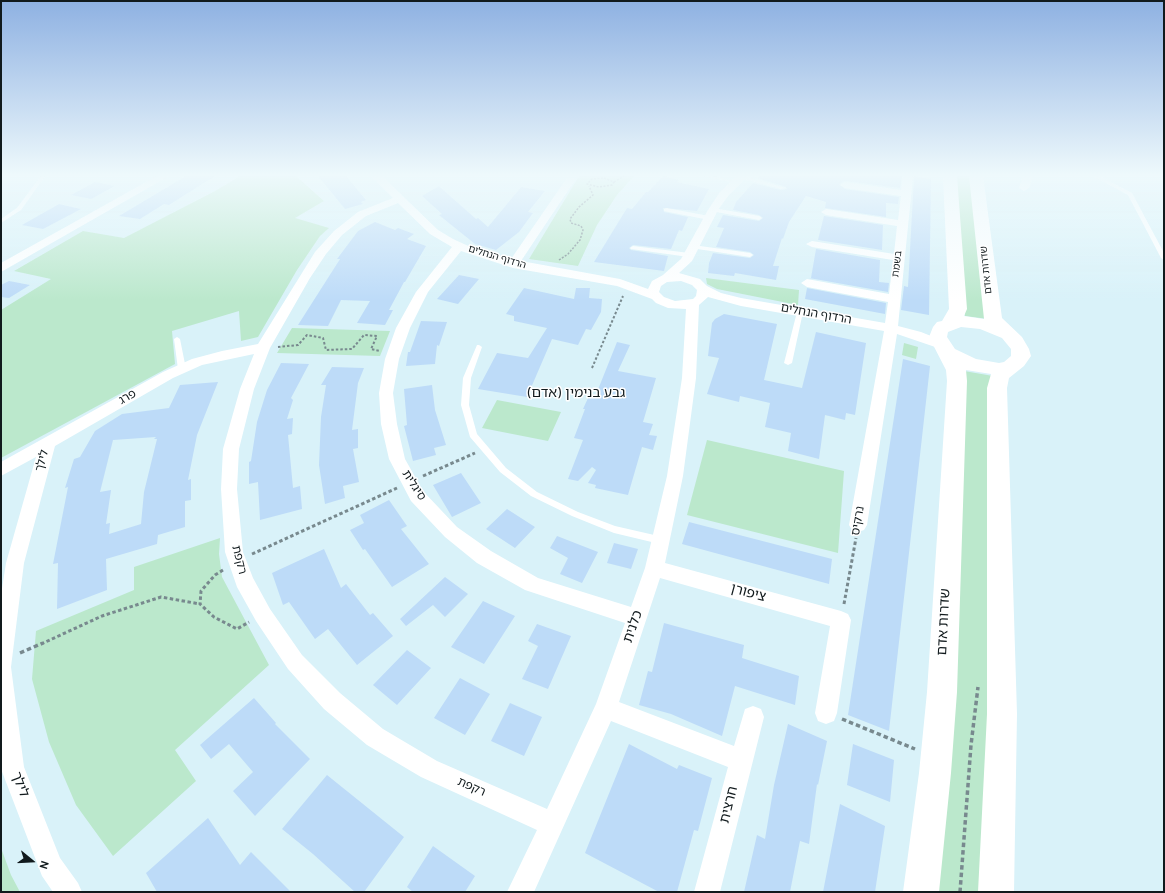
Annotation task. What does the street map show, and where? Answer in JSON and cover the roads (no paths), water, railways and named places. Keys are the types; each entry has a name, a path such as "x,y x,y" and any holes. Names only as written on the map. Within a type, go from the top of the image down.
{"street":[{"path":"1,268 90,218"},
{"name":"רקפת","path":"357,218 338,233 321,252 304,278 263,348 247,389 230,449 229,489 234,552 244,581 263,614 296,662 332,701 375,737 429,769 553,824"},
{"name":"הרדוף הנחלים","path":"419,218 434,232 473,252 513,264 624,284 655,296 667,303 680,305 698,297 741,302 891,328 916,335 944,349"},
{"path":"513,264 544,218"},
{"path":"655,296 653,287 689,254 709,218"},
{"path":"862,218 903,224"},
{"name":"בשמת","path":"891,328 904,218"},
{"name":"שדרות אדם","path":"921,892 937,757 942,692 957,381 956,370 938,337 938,331 957,313 958,309 953,218"},
{"name":"שדרות אדם","path":"981,218 993,319 1015,342 1020,349 1021,356 1017,362 1000,376 997,388 1002,714 996,892"},
{"path":"812,244 899,258"},
{"name":"סיגלית","path":"459,246 442,265 422,292 403,328 394,352 386,393 389,424 397,459 417,496 451,532 484,557 532,584 580,601 637,618"},
{"path":"689,254 686,270 698,297"},
{"name":"הרדוף הנחלים","path":"624,284 674,277 691,280"},
{"path":"807,284 894,299"},
{"name":"כלנית","path":"520,892 606,708 654,568 675,476 689,378 690,344 698,297"},
{"name":"כלנית","path":"667,303 678,314 690,344"},
{"name":"שדרות אדם","path":"947,324 972,321 984,324 1007,334"},
{"name":"הרדוף הנחלים","path":"891,328 918,328 947,324"},
{"name":"נרקיס","path":"858,525 891,328"},
{"name":"פרג","path":"1,470 168,375 198,362 263,348"},
{"path":"944,349 972,365 986,368 1010,367"},
{"name":"לילך","path":"48,444 15,563 1,665 12,767 51,866 69,892"},
{"name":"ציפורן","path":"654,568 842,620 826,713"},
{"path":"606,708 741,760"},
{"name":"חרצית","path":"707,892 753,717"}],"lane":[{"path":"1143,218 1164,258"},
{"path":"633,248 689,254 750,255"},
{"path":"788,363 800,312"},
{"path":"177,339 182,369"},
{"path":"479,346 467,378 465,405 474,434 503,470 534,494 575,514 614,529 660,540"}],"district":[{"name":"גבע בנימין (אדם)","path":"576,394"}]}
